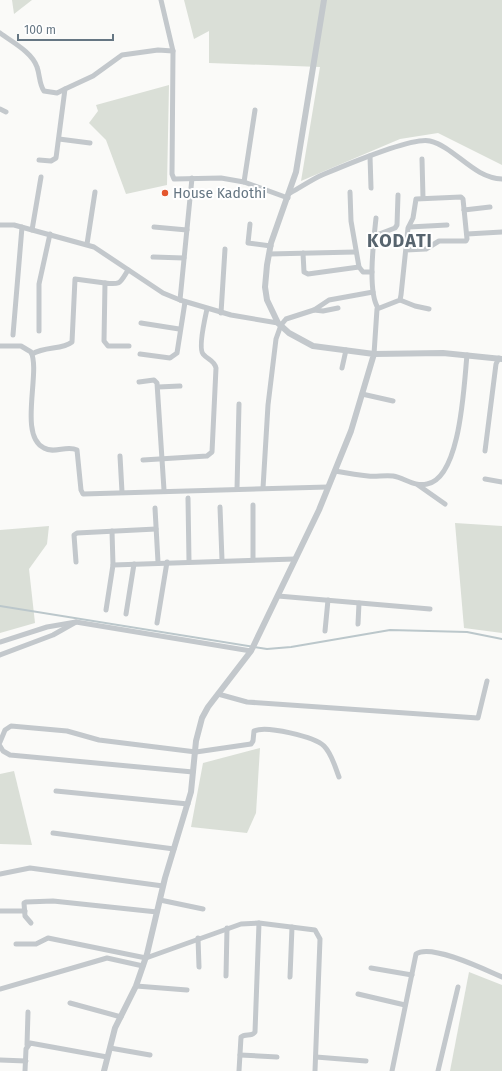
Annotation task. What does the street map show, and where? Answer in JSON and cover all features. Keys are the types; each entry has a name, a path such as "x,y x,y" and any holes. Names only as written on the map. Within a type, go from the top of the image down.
{"street":[{"path":"161,0 173,51 172,174 174,178 178,180 192,178 221,178 244,182 289,195 321,176 370,156 418,141 430,140 490,178 502,179"},
{"path":"324,0 296,172 269,254 265,287 271,310 280,324 289,332 314,346 374,354 443,353 501,358"},
{"path":"0,33 21,48 35,62 41,86 44,91 57,93 92,76 122,55 158,50 173,51"},
{"path":"39,160 51,161 56,158 65,89"},
{"path":"0,109 6,112"},
{"path":"244,182 255,110"},
{"path":"59,139 90,142"},
{"path":"370,156 371,188"},
{"path":"422,158 423,198"},
{"path":"32,230 41,177"},
{"path":"140,354 170,358 177,353 192,178"},
{"path":"87,244 95,192"},
{"path":"350,192 351,221 355,252 359,267 363,272 372,272"},
{"path":"374,236 395,228 397,225 398,195"},
{"path":"400,300 406,250 409,227 413,218 416,199 458,196 463,199 466,241 439,241 426,249 406,250"},
{"path":"464,210 490,207"},
{"path":"104,1071 106,1057 115,1028 136,986 146,958 163,886 188,804 194,772 196,741 202,718 218,694 251,651 296,559 351,431 374,354 378,308 374,300 372,272 376,218"},
{"path":"250,224 248,243 271,246"},
{"path":"0,225 22,227 87,244 94,247 163,293 182,301 221,313 280,324"},
{"path":"409,227 447,225"},
{"path":"13,335 22,227"},
{"path":"154,227 187,230"},
{"path":"466,234 502,232"},
{"path":"39,331 39,284 50,234"},
{"path":"221,313 225,249"},
{"path":"269,254 355,252"},
{"path":"303,253 304,272 308,274 359,267"},
{"path":"153,257 184,258"},
{"path":"32,354 41,349 67,346 72,342 75,279 117,285 120,283 128,270"},
{"path":"105,283 104,341 108,346 130,346"},
{"path":"263,488 268,405 276,339 280,324 286,319 314,310 329,300 373,292"},
{"path":"378,308 400,300 415,306 429,308"},
{"path":"314,310 323,311 338,308"},
{"path":"143,460 207,456 212,452 216,368 213,362 203,354 201,348 207,309"},
{"path":"141,323 179,329"},
{"path":"0,346 21,346 32,354 34,361 31,396 33,436 38,444 44,449 54,451 77,450 80,490 83,494 164,490 328,487"},
{"path":"342,368 346,350"},
{"path":"418,485 429,484 437,480 442,475 453,455 461,411 467,355"},
{"path":"485,451 496,364 501,358"},
{"path":"139,382 154,380 158,387 164,490"},
{"path":"158,387 180,386"},
{"path":"362,394 393,401"},
{"path":"237,488 238,404"},
{"path":"120,456 122,492"},
{"path":"335,471 369,476 397,477 418,485 445,504"},
{"path":"485,479 502,482"},
{"path":"188,498 189,561"},
{"path":"253,505 253,559"},
{"path":"220,507 222,560"},
{"path":"155,508 158,562"},
{"path":"76,562 75,534 156,529"},
{"path":"106,610 113,565 112,532"},
{"path":"113,565 158,562 296,559"},
{"path":"157,624 167,562"},
{"path":"126,614 134,564"},
{"path":"278,596 430,609"},
{"path":"325,631 328,600"},
{"path":"358,624 359,603"},
{"path":"0,642 47,627 76,622 251,651"},
{"path":"0,655 54,635 76,622"},
{"path":"218,694 247,702 478,718 487,681"},
{"path":"0,742 5,730 11,726 67,731 99,740 196,752 251,744 253,741 254,731 267,729 317,740 329,752 339,777"},
{"path":"0,746 3,751 10,754 194,772"},
{"path":"56,791 188,804"},
{"path":"52,833 174,849"},
{"path":"0,874 30,868 163,886"},
{"path":"160,900 203,909"},
{"path":"31,923 25,916 24,903 26,902 53,901 157,912"},
{"path":"0,911 25,911"},
{"path":"16,944 36,944 48,938 146,958 198,938 241,924 259,924 315,930 320,939 315,1071"},
{"path":"239,1071 241,1037 251,1035 255,1032 259,924"},
{"path":"290,977 292,927"},
{"path":"226,928 226,976"},
{"path":"198,938 199,967"},
{"path":"392,1071 416,954 424,951 468,962 502,977"},
{"path":"0,989 107,958 143,966"},
{"path":"371,968 412,975"},
{"path":"136,986 187,990"},
{"path":"438,1071 458,987"},
{"path":"358,994 405,1005"},
{"path":"70,1003 121,1017"},
{"path":"25,1071 28,1012"},
{"path":"27,1045 30,1043 106,1057"},
{"path":"110,1048 150,1055"},
{"path":"240,1055 278,1057"},
{"path":"316,1057 366,1062"},
{"path":"0,1060 26,1061"}],"shaded area":[{"path":"12,0 32,0 14,14"},
{"path":"184,0 502,0 502,165 438,133 400,139 301,181 320,67 209,63 209,31 194,39"},
{"path":"169,85 167,185 126,194 106,140 89,123 98,111 96,105"},
{"path":"455,523 502,526 502,633 464,628"},
{"path":"49,526 47,544 29,569 35,623 0,633 0,530"},
{"path":"260,748 256,813 247,833 191,827 203,763"},
{"path":"14,771 32,845 0,844 0,774"},
{"path":"469,972 502,985 502,1071 450,1071"}],"waterway":[{"path":"0,606 267,649 291,647 390,630 467,632 502,639"}],"place":[{"name":"House Kadothi","path":"165,193"}],"district":[{"name":"KODATI","path":"400,241"}]}
